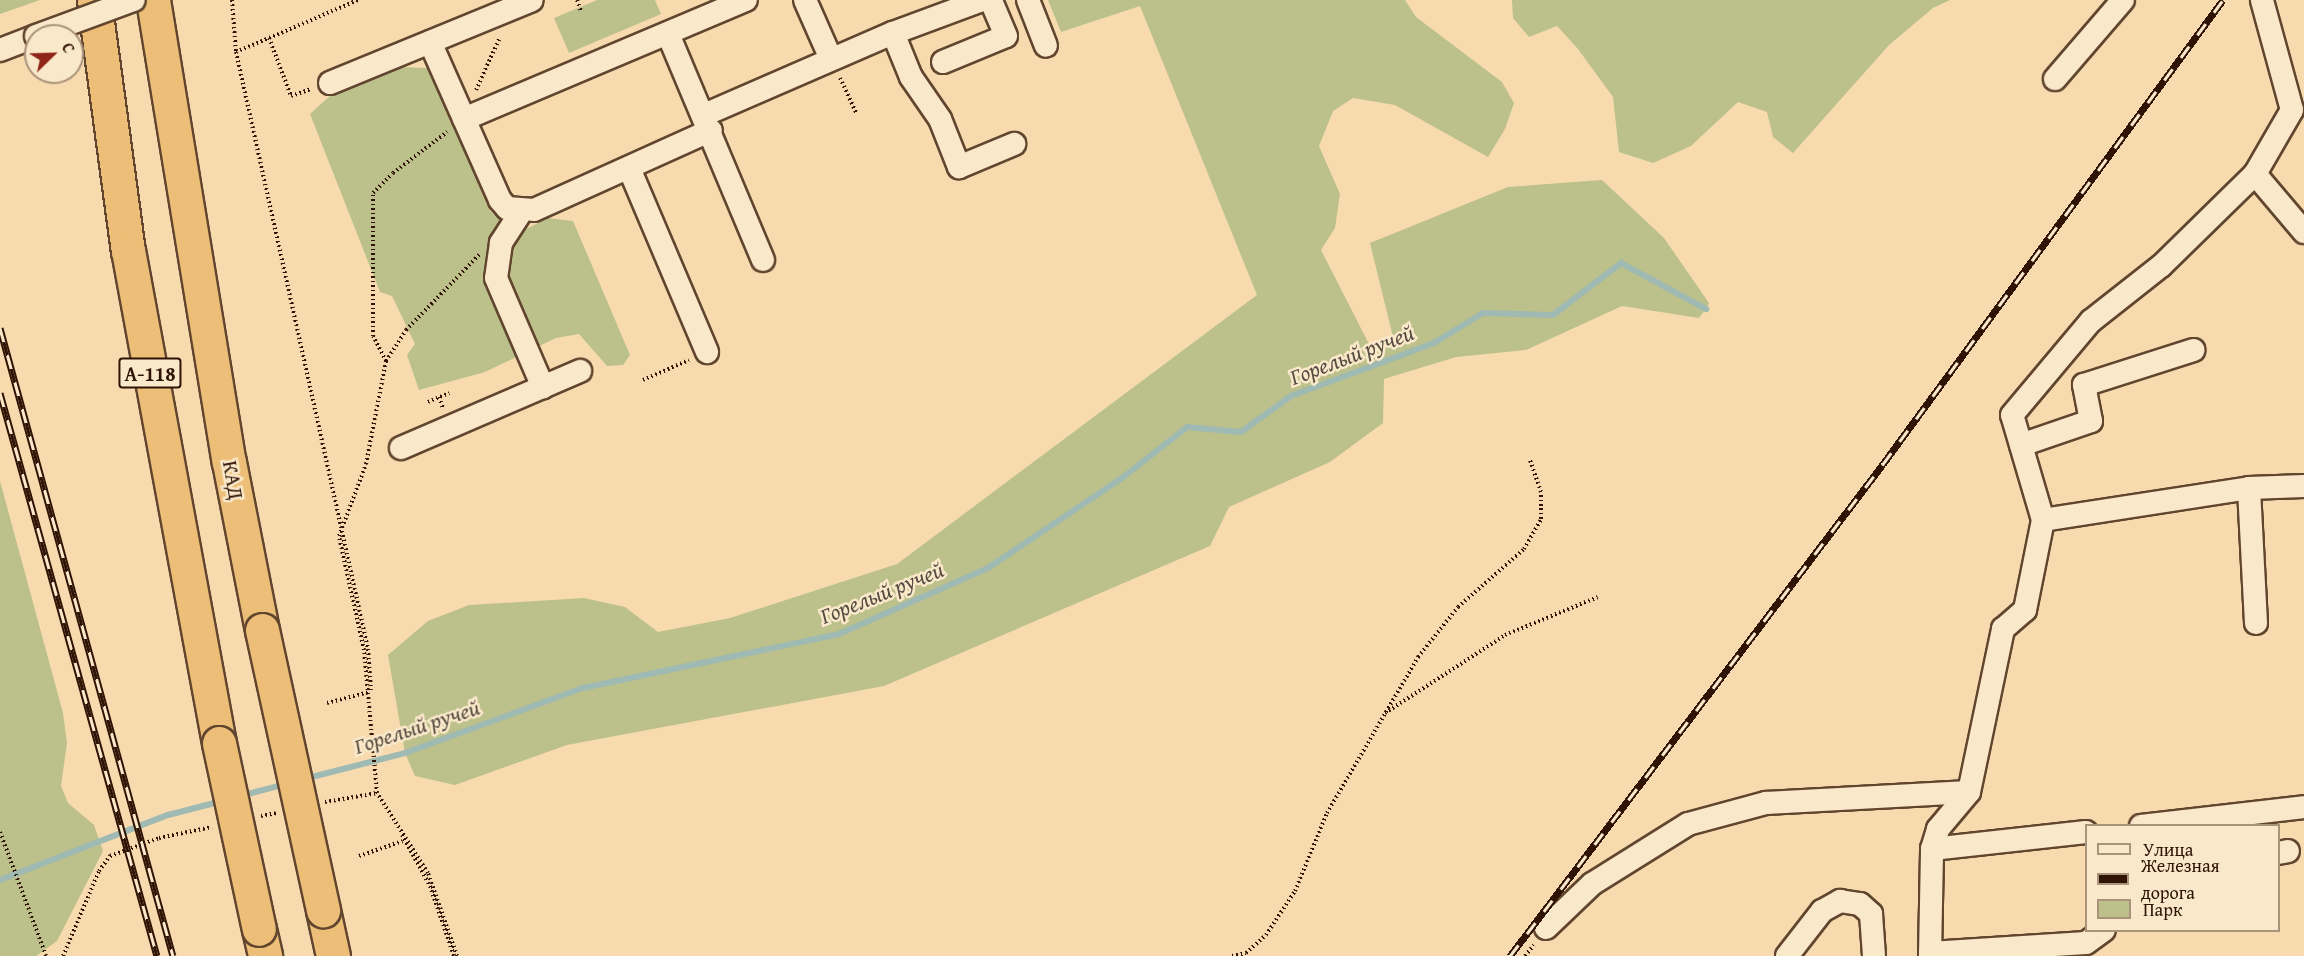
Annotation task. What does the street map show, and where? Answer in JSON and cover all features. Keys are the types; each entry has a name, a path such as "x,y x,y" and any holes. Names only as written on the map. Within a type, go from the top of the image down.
{"highway":[{"name":"А-118","path":"94,0 128,250 219,744 262,943"},
{"name":"КАД","path":"153,0 229,462 262,630 333,956"}],"street":[{"path":"69,24 134,0"},
{"path":"464,118 746,0"},
{"path":"805,0 831,59"},
{"path":"430,42 500,200 507,208 521,212 534,210 628,168 707,123 831,59 982,0"},
{"path":"943,62 1006,36 991,0"},
{"path":"1028,0 1046,46"},
{"path":"2055,79 2123,0"},
{"path":"2101,932 2086,943 1930,954 1932,849 1938,829 1969,792 2002,629 2025,610 2043,520 2012,415 2091,321 2161,266 2255,174 2292,110 2262,0"},
{"path":"330,83 522,4"},
{"path":"893,33 911,77 940,119 959,167 1014,144"},
{"path":"668,34 763,260"},
{"path":"0,50 24,41"},
{"path":"628,168 707,352"},
{"path":"2255,174 2304,232"},
{"path":"521,212 501,243 496,278 543,387"},
{"path":"2021,445 2091,421 2084,386 2194,350"},
{"path":"400,448 580,371"},
{"path":"2043,520 2249,488 2304,486"},
{"path":"2249,488 2256,623"},
{"path":"1546,928 1593,884 1688,824 1766,803 1969,792"},
{"path":"2165,824 2212,822 2304,807"},
{"path":"1932,849 2085,832"},
{"path":"1767,956 1788,953 1822,911 1840,901 1860,904 1870,914 1874,956"},
{"path":"1862,956 1873,930"}],"path":[{"path":"232,0 236,52 368,649 372,711"},
{"path":"236,52 358,0"},
{"path":"577,0 581,11"},
{"path":"386,361 373,336 374,193 393,172 464,118 522,4"},
{"path":"269,38 291,96 330,83"},
{"path":"831,59 856,112"},
{"path":"456,956 428,873 377,793 374,729 364,650 339,536 340,524 366,464 386,361 406,330 472,259 501,243"},
{"path":"643,380 707,352"},
{"path":"428,402 449,393"},
{"path":"439,398 442,404"},
{"path":"1232,956 1246,953 1266,935 1295,891 1327,813 1382,715 1418,657 1458,607 1524,549 1541,519 1541,492 1530,460"},
{"path":"1382,715 1505,635 1598,597"},
{"path":"327,703 369,692"},
{"path":"320,803 377,793"},
{"path":"251,818 285,811"},
{"path":"63,956 99,871 110,856 159,838 216,826"},
{"path":"0,832 46,956"},
{"path":"402,834 403,841 430,886 456,956"},
{"path":"359,856 403,841"}],"green space":[{"path":"0,0 40,0 0,14"},
{"path":"597,0 655,0 661,14 569,53 554,18"},
{"path":"1048,0 1405,0 1416,17 1502,82 1514,103 1505,129 1488,157 1395,105 1353,98 1333,111 1319,146 1340,194 1335,228 1321,250 1370,346 1394,341 1370,243 1508,187 1602,180 1664,238 1709,303 1699,318 1622,306 1526,350 1456,357 1384,379 1383,423 1330,462 1229,507 1210,546 884,686 567,745 455,785 415,776 405,753 388,655 428,621 469,605 584,598 625,607 658,632 730,618 897,564 1257,295 1140,6 1061,32"},
{"path":"1512,0 1950,0 1933,8 1889,45 1793,153 1773,137 1767,112 1738,102 1691,146 1653,163 1619,152 1613,97 1578,49 1557,26 1529,37 1513,18"},
{"path":"398,67 427,68 491,202 490,211 505,224 524,230 548,218 573,221 630,355 623,365 607,366 579,334 556,338 485,372 419,390 407,355 415,344 392,296 380,292 310,114 332,94"},
{"path":"0,481 63,713 67,743 61,786 68,803 94,825 103,851 57,941 36,956 0,956"}],"waterway":[{"name":"Горелый ручей","path":"304,779 405,753 583,688 839,634 988,568 1122,478 1187,427 1241,432 1291,396 1434,343 1483,313 1553,315 1621,263 1706,309"},
{"name":"Горелый ручей","path":"240,796 286,784"},
{"name":"Горелый ручей","path":"0,880 168,815 222,801"}],"railway":[{"path":"1510,956 1883,464 2223,0"},
{"path":"0,328 173,956"},
{"path":"0,393 157,956"}]}
